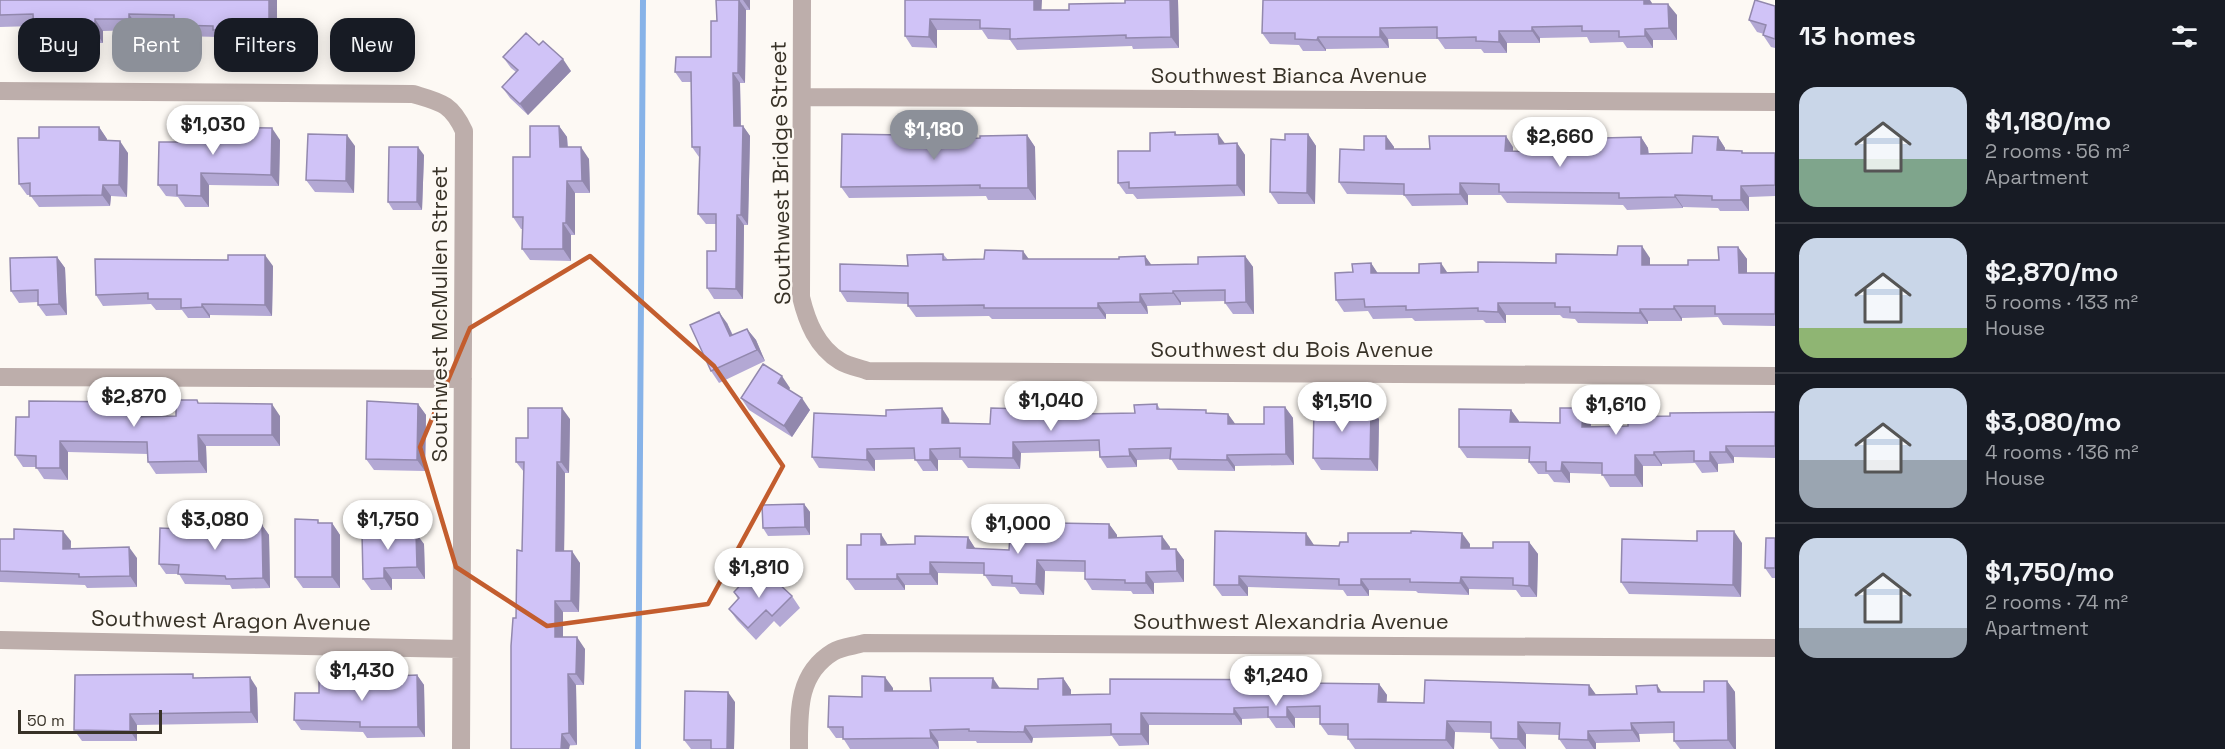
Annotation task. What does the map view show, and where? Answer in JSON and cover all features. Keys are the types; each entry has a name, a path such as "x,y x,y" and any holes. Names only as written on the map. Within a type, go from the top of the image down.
{"street":[{"name":"Southwest Bridge Street","path":"802,0 801,297 807,320 819,341"},
{"name":"Southwest McMullen Street","path":"0,91 413,94 444,103 458,118 464,130 460,749"},
{"name":"Southwest Bianca Avenue","path":"802,97 1775,102"},
{"name":"Southwest du Bois Avenue","path":"819,341 840,361 868,370 1775,376"},
{"path":"0,377 463,379"},
{"name":"Southwest Aragon Avenue","path":"0,640 461,649"},
{"name":"Southwest Alexandria Avenue","path":"799,749 799,716 805,684 814,667 834,651 864,643 1775,648"}],"highlighted area":[{"path":"590,256 714,366 783,466 708,604 547,626 456,567 420,447 470,328"}],"building":[{"path":"0,0 269,0 269,18 214,18 214,30 213,26 202,26 202,18 174,18 174,15 129,14 129,18 100,19 33,18 33,14 0,15"},
{"path":"716,0 739,0 738,73 733,73 734,126 743,126 741,215 737,215 736,289 707,288 707,251 716,251 716,214 698,214 700,147 692,147 691,72 675,72 676,57 711,57 711,21 717,21"},
{"path":"905,0 1034,0 1034,10 1069,10 1069,4 1170,0 1171,37 1126,38 1126,35 1010,39 1010,29 980,28 980,20 930,19 929,37 905,36"},
{"path":"1263,0 1644,0 1644,4 1668,4 1669,28 1645,29 1645,36 1619,37 1619,31 1582,31 1582,26 1532,27 1532,31 1499,31 1499,42 1476,41 1476,37 1437,38 1437,27 1380,28 1380,37 1295,39 1295,33 1262,33"},
{"path":"1755,0 1775,6 1775,39 1763,35 1766,25 1749,20"},
{"path":"526,33 539,45 543,41 563,59 520,104 502,87 518,70 503,57"},
{"path":"530,126 559,126 560,147 581,147 582,181 567,181 563,249 522,249 523,217 513,217 513,157 530,157"},
{"path":"39,127 99,127 99,140 120,141 119,185 103,185 102,195 30,196 30,183 19,184 18,138 39,138"},
{"path":"179,127 272,128 271,175 201,173 201,196 177,195 177,185 158,185 159,142 179,142"},
{"path":"905,132 926,132 926,139 1027,135 1028,188 980,188 980,185 841,187 842,134 905,135"},
{"path":"1175,132 1175,135 1218,134 1219,144 1237,143 1237,185 1129,188 1129,182 1118,183 1118,151 1150,151 1150,133"},
{"path":"308,134 347,135 346,181 306,180"},
{"path":"1285,134 1308,134 1307,193 1270,192 1271,139 1285,140"},
{"path":"1602,135 1602,138 1641,137 1641,154 1692,153 1693,136 1718,137 1717,150 1775,153 1775,185 1741,186 1741,200 1712,200 1712,196 1619,198 1619,193 1499,192 1499,184 1460,183 1460,194 1404,195 1404,184 1339,182 1340,149 1364,150 1364,136 1386,136 1386,149 1430,149 1429,136 1506,136 1505,151 1548,152 1578,150 1578,136"},
{"path":"389,147 418,147 417,202 388,202"},
{"path":"1618,246 1642,246 1642,265 1688,265 1688,260 1719,260 1718,247 1738,247 1739,273 1775,273 1775,314 1715,314 1715,306 1640,309 1640,313 1570,312 1570,307 1555,307 1555,303 1498,303 1498,312 1478,311 1478,308 1406,310 1406,306 1365,307 1364,299 1336,300 1335,273 1353,272 1352,264 1371,263 1371,273 1419,273 1419,264 1441,263 1441,273 1478,272 1478,262 1556,263 1556,254 1617,255"},
{"path":"985,250 1023,251 1023,259 1119,259 1119,257 1145,256 1146,265 1198,264 1198,257 1245,256 1246,302 1225,303 1225,290 1140,294 1140,302 1098,303 1098,308 908,306 908,293 840,291 840,264 908,266 907,255 943,254 943,260 984,259"},
{"path":"228,255 265,255 265,305 202,304 202,307 181,308 181,299 148,299 148,293 96,295 95,259 228,260"},
{"path":"57,257 59,304 38,305 38,290 11,291 10,258"},
{"path":"719,312 730,336 747,329 757,350 711,371 690,325"},
{"path":"763,364 782,376 778,383 802,398 784,426 741,398"},
{"path":"176,400 197,400 198,403 272,404 272,435 198,435 199,461 148,462 147,442 60,441 60,468 36,468 36,456 15,455 16,417 29,417 29,401 131,402 131,417 176,416"},
{"path":"367,401 418,404 417,460 366,459"},
{"path":"1080,404 1080,414 1135,413 1134,405 1157,404 1157,409 1206,410 1206,413 1228,414 1228,424 1264,424 1264,407 1285,407 1286,454 1227,455 1227,460 1170,459 1171,448 1129,449 1130,456 1100,457 1099,440 1013,442 1013,458 960,457 960,448 930,449 930,460 915,460 914,448 867,449 867,460 812,457 814,413 886,416 886,410 942,408 942,423 990,424 991,408 1031,409 1031,405"},
{"path":"1314,407 1371,408 1370,459 1313,458"},
{"path":"528,408 562,408 561,462 557,462 556,551 572,551 571,601 555,601 555,637 577,637 576,674 568,674 569,733 562,734 561,749 511,749 511,646 513,618 516,618 517,550 522,551 524,462 516,462 516,438 528,438"},
{"path":"1560,408 1583,408 1582,427 1628,426 1628,417 1670,416 1670,413 1775,412 1775,446 1726,446 1726,452 1710,452 1710,461 1694,461 1694,451 1635,455 1635,475 1602,475 1602,463 1562,462 1561,471 1546,471 1546,462 1529,462 1530,447 1459,447 1459,409 1511,410 1510,422 1560,423"},
{"path":"804,504 805,527 763,528 762,505"},
{"path":"295,519 332,523 332,577 295,577"},
{"path":"404,523 404,533 416,533 417,567 384,568 384,578 363,579 362,533 388,532 388,524"},
{"path":"1055,523 1109,524 1109,538 1162,536 1162,549 1176,549 1177,571 1146,572 1146,583 1125,583 1125,580 1085,579 1085,561 1037,560 1036,584 1012,583 1012,576 984,575 984,563 930,562 930,574 897,574 897,579 847,579 847,545 861,545 861,534 881,534 881,545 915,544 915,536 968,537 967,548 1009,550 1010,535 1055,536"},
{"path":"262,525 263,578 226,579 225,576 178,574 179,565 159,564 160,528 225,531 225,526"},
{"path":"14,529 63,531 63,549 129,547 130,576 79,577 79,574 0,571 0,539 14,539"},
{"path":"1215,531 1306,533 1306,545 1339,546 1340,542 1348,542 1348,533 1411,533 1411,531 1462,533 1461,548 1493,548 1493,542 1529,542 1529,586 1513,585 1513,578 1461,577 1460,583 1410,582 1410,579 1361,579 1361,585 1339,585 1339,579 1239,576 1239,585 1214,585"},
{"path":"1697,531 1734,531 1733,585 1621,582 1622,539 1697,541"},
{"path":"1766,538 1775,538 1775,568 1765,568"},
{"path":"765,571 792,596 772,616 766,610 748,628 729,609 739,598 734,592 747,578 753,584"},
{"path":"193,674 193,678 250,677 251,712 130,714 130,731 74,730 75,675"},
{"path":"417,675 418,727 360,727 360,722 294,720 295,693 319,693 319,676 341,676 341,682 394,681 394,676"},
{"path":"862,676 885,677 885,691 931,691 930,678 993,678 992,688 1038,689 1038,679 1063,678 1063,695 1110,694 1110,679 1303,680 1303,683 1379,684 1378,702 1424,703 1425,680 1589,685 1589,695 1637,694 1636,686 1657,685 1658,692 1704,692 1704,681 1727,681 1728,740 1674,741 1674,722 1631,723 1632,730 1588,731 1588,740 1559,739 1560,723 1518,722 1518,739 1491,738 1491,722 1447,721 1446,740 1348,739 1348,724 1320,724 1320,706 1287,707 1287,717 1268,717 1268,707 1234,708 1234,714 1141,713 1141,734 1111,734 1111,724 1025,726 1024,732 969,731 969,729 930,730 931,738 843,739 843,727 828,727 829,696 862,697"},
{"path":"685,691 728,692 727,749 711,749 711,740 684,740"}],"waterway":[{"path":"638,749 643,0"}]}
